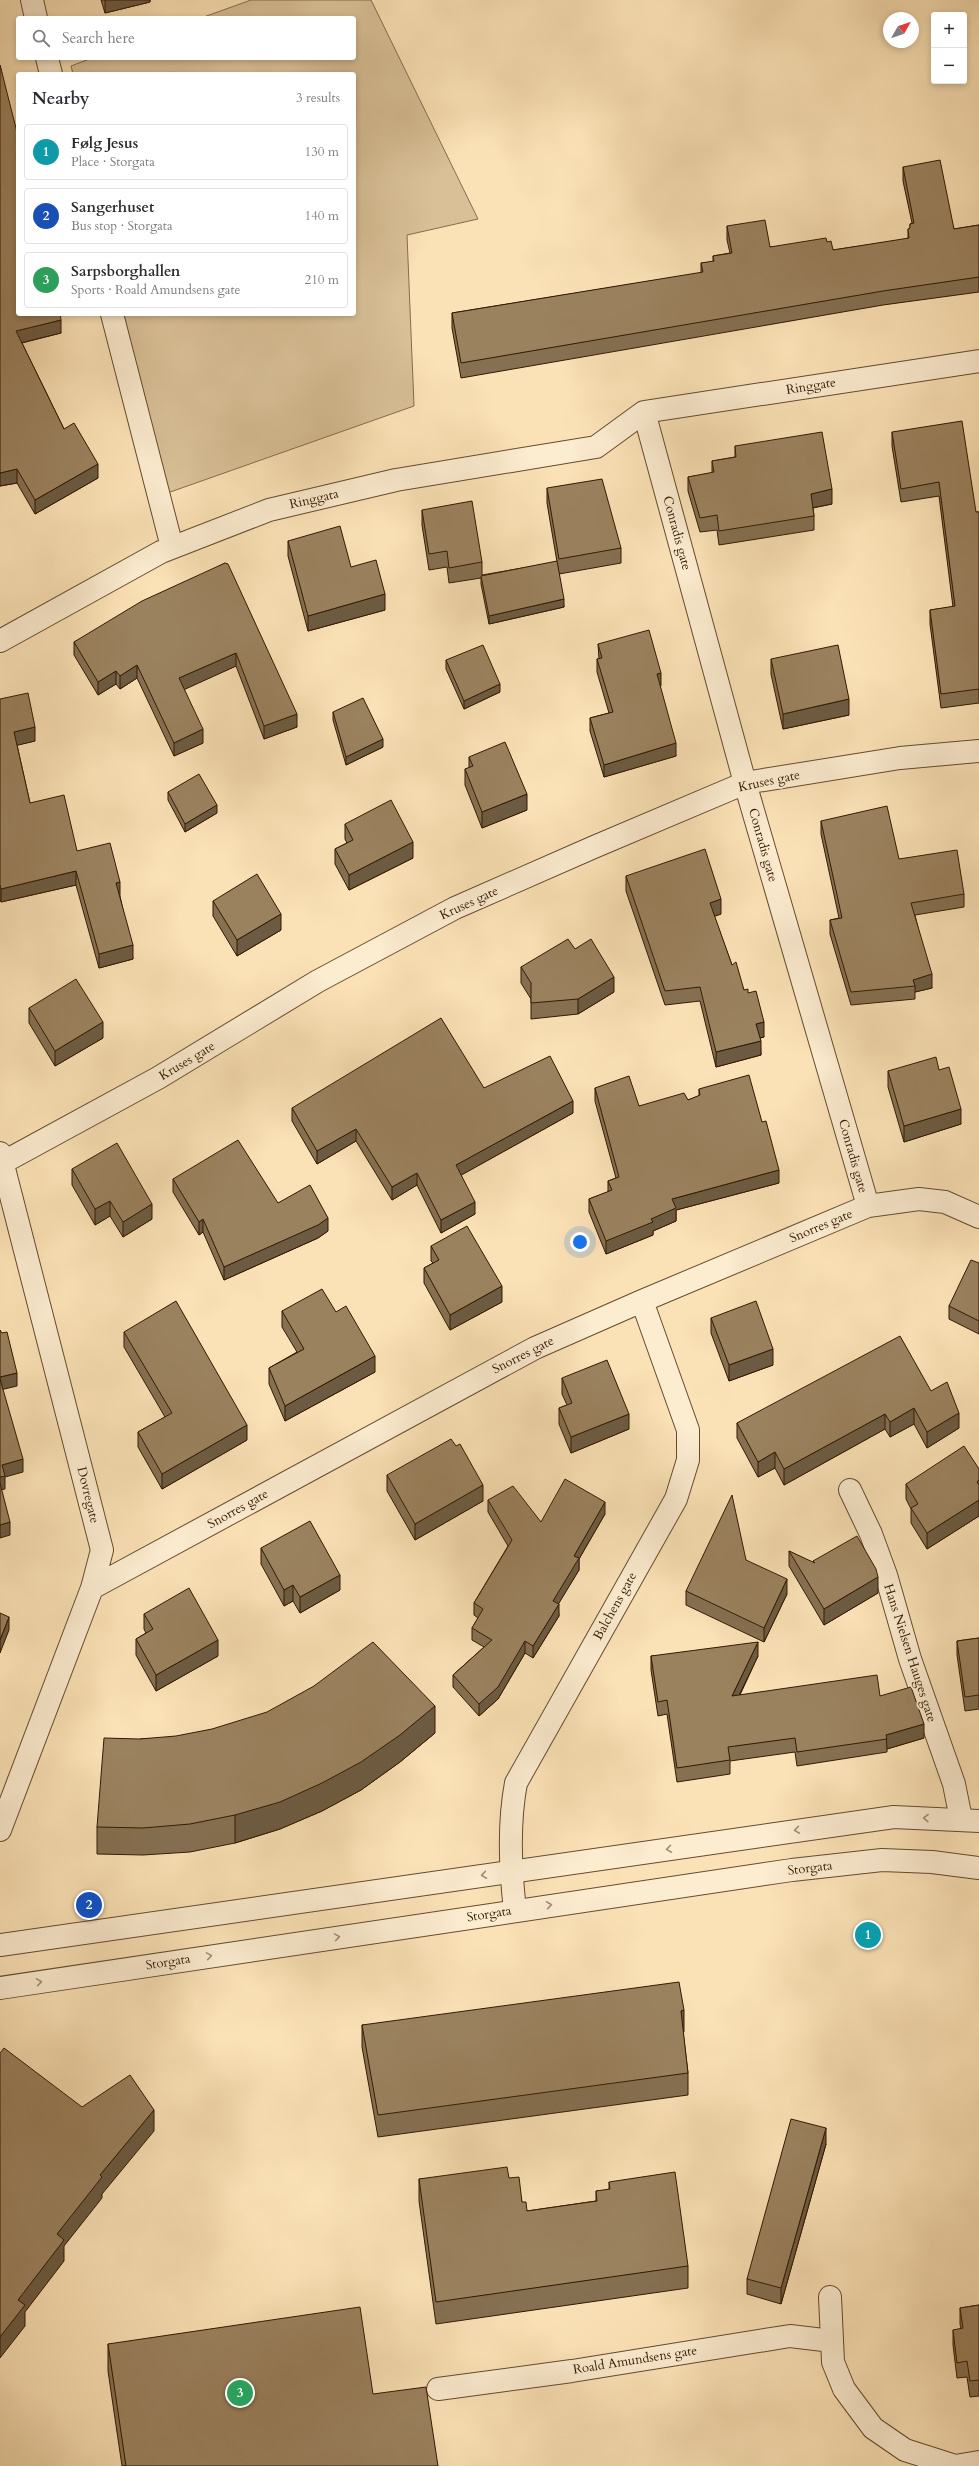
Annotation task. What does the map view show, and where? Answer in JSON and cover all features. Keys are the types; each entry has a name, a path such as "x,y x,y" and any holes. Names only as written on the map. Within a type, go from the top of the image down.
{"street":[{"path":"32,0 36,16"},
{"path":"47,60 50,72"},
{"path":"113,316 172,547"},
{"name":"Ringgate","path":"644,412 979,361"},
{"name":"Ringgata","path":"0,641 172,547 269,510 396,480 596,447 644,412"},
{"name":"Conradis gate","path":"644,412 745,784 868,1206"},
{"name":"Kruses gate","path":"1,1159 158,1078 318,981 455,908 745,784 900,758 979,751"},
{"name":"Dovregate","path":"0,1830 92,1588 102,1550 1,1159"},
{"name":"Snorres gate","path":"92,1588 535,1348 642,1301 868,1206 919,1199 945,1202 979,1216"},
{"name":"Balchens gate","path":"515,1910 511,1871 511,1810 516,1783 676,1499 688,1460 688,1430 642,1301"},
{"name":"Hans Nielsen Hauges gate","path":"850,1490 871,1534 886,1575 910,1659 954,1784 970,1820"},
{"path":"0,1945 894,1817 970,1820"},
{"name":"Storgata","path":"0,1988 515,1910 792,1870 882,1860 932,1862 979,1868"},
{"path":"830,2297 833,2362 844,2388 873,2428 904,2450 955,2466 979,2462"},
{"name":"Roald Amundsens gate","path":"438,2389 572,2371 790,2336 832,2341"}],"shaded area":[{"path":"251,0 371,0 478,219 407,235 414,406 159,496 122,316 356,316 356,72 72,72 71,66 87,60 356,60 356,16 207,16"}],"building":[{"path":"0,65 16,128 16,316 60,316 61,320 16,331 64,429 74,423 98,464 35,500 17,469 0,473"},
{"path":"940,160 954,229 979,225 979,277 883,291 461,363 452,313 703,272 701,263 714,261 713,256 732,253 727,226 765,220 770,247 826,238 827,242 831,241 833,250 909,238 908,229 910,228 910,224 914,223 903,167"},
{"path":"962,421 976,512 979,512 979,689 941,694 930,610 955,606 939,482 901,489 892,432"},
{"path":"822,432 832,489 811,494 814,516 719,531 717,515 700,518 688,477 714,472 712,461 736,457 735,446"},
{"path":"602,479 621,548 559,559 547,488"},
{"path":"472,501 482,562 449,568 447,551 429,554 422,510"},
{"path":"340,526 351,567 376,560 385,594 308,616 288,541"},
{"path":"557,561 564,599 489,616 481,576"},
{"path":"225,563 228,564 297,714 264,726 236,653 179,678 203,729 174,743 137,665 120,676 116,671 98,682 74,642 142,601"},
{"path":"649,630 661,673 657,674 676,743 604,765 590,718 613,712 597,659 602,658 598,644"},
{"path":"483,645 500,684 464,701 446,660"},
{"path":"838,645 849,699 783,714 771,659"},
{"path":"28,693 35,727 14,732 30,803 64,795 77,851 110,843 120,882 116,883 133,945 99,954 76,871 1,889 0,699"},
{"path":"363,698 383,739 346,757 333,712"},
{"path":"505,742 527,794 482,812 465,769 473,766 469,757"},
{"path":"199,774 217,805 185,824 168,792"},
{"path":"391,800 413,842 349,875 335,849 353,840 345,824"},
{"path":"887,806 899,859 957,850 964,894 911,903 932,974 913,980 915,986 851,992 830,920 842,918 821,821"},
{"path":"705,849 721,899 710,903 732,965 736,962 744,990 748,989 748,993 756,991 764,1022 756,1024 761,1041 716,1052 700,987 665,991 626,876"},
{"path":"257,874 281,914 237,940 213,901"},
{"path":"568,939 575,949 591,939 614,977 578,999 531,1003 531,983 521,967"},
{"path":"76,979 103,1022 55,1051 29,1008"},
{"path":"441,1018 484,1088 550,1056 573,1101 456,1165 475,1202 441,1220 417,1173 392,1187 356,1129 317,1151 292,1108"},
{"path":"936,1057 939,1070 949,1067 961,1109 904,1126 888,1071"},
{"path":"749,1075 762,1122 766,1121 779,1170 672,1199 676,1208 651,1219 653,1222 606,1241 589,1199 612,1190 608,1181 619,1177 595,1088 629,1076 639,1106 684,1093 688,1100 700,1095 699,1089"},
{"path":"238,1140 278,1203 310,1185 328,1218 318,1225 224,1267 203,1219 199,1222 173,1179"},
{"path":"117,1143 152,1204 123,1222 110,1201 95,1209 72,1169"},
{"path":"467,1226 502,1286 450,1315 424,1268 439,1260 431,1246"},
{"path":"971,1260 979,1263 979,1321 949,1306"},
{"path":"322,1289 336,1312 346,1306 375,1356 285,1406 269,1368 304,1349 282,1311"},
{"path":"176,1301 247,1425 162,1474 138,1432 172,1413 124,1332"},
{"path":"756,1301 773,1349 729,1365 711,1318"},
{"path":"0,1330 2,1333 7,1332 17,1373 0,1377"},
{"path":"900,1336 931,1391 947,1382 959,1413 927,1432 914,1408 890,1422 885,1414 784,1469 775,1452 758,1462 737,1423"},
{"path":"607,1360 629,1414 571,1437 559,1408 572,1403 562,1378"},
{"path":"0,1379 23,1459 2,1465 5,1476 0,1477"},
{"path":"451,1439 456,1446 460,1444 483,1485 415,1524 387,1475"},
{"path":"964,1446 979,1469 979,1480 977,1482 979,1485 979,1500 927,1533 911,1508 918,1504 906,1484"},
{"path":"565,1479 605,1502 574,1556 579,1558 553,1601 559,1604 533,1646 525,1641 498,1687 479,1704 453,1675 492,1640 472,1628 483,1609 474,1603 512,1540 488,1500 513,1486 541,1522"},
{"path":"0,1483 10,1522 0,1525"},
{"path":"732,1495 746,1560 787,1579 764,1628 686,1591"},
{"path":"310,1521 340,1575 300,1597 293,1585 284,1590 261,1548"},
{"path":"857,1536 876,1569 878,1577 824,1609 789,1551 815,1563 813,1561"},
{"path":"189,1588 218,1640 156,1675 136,1639 153,1629 144,1614"},
{"path":"0,1613 9,1617 0,1640"},
{"path":"979,1638 979,1695 965,1697 957,1641"},
{"path":"373,1642 435,1706 400,1735 361,1762 322,1783 280,1802 235,1815 190,1824 143,1828 97,1827 104,1738 140,1739 176,1736 212,1729 267,1712 314,1686"},
{"path":"758,1642 732,1696 877,1675 880,1696 911,1687 924,1724 886,1735 887,1739 797,1752 795,1738 728,1747 730,1760 677,1768 667,1700 658,1702 651,1656"},
{"path":"679,1982 684,2010 681,2011 688,2073 378,2115 362,2025"},
{"path":"4,2048 82,2107 130,2075 154,2110 100,2175 102,2177 57,2234 64,2240 18,2300 25,2305 0,2337 0,2053"},
{"path":"791,2119 826,2128 781,2288 747,2279"},
{"path":"507,2167 509,2178 519,2177 522,2202 526,2202 527,2211 597,2201 596,2191 610,2189 609,2182 675,2172 688,2266 436,2302 419,2179"},
{"path":"979,2305 979,2380 970,2381 967,2361 957,2363 953,2330 963,2328 960,2308"},
{"path":"360,2307 373,2394 426,2387 438,2466 126,2466 108,2344"}],"place":[{"name":"Sangerhuset","path":"89,1905"},
{"name":"Følg Jesus","path":"868,1935"},
{"name":"Sarpsborghallen","path":"240,2393"}]}
